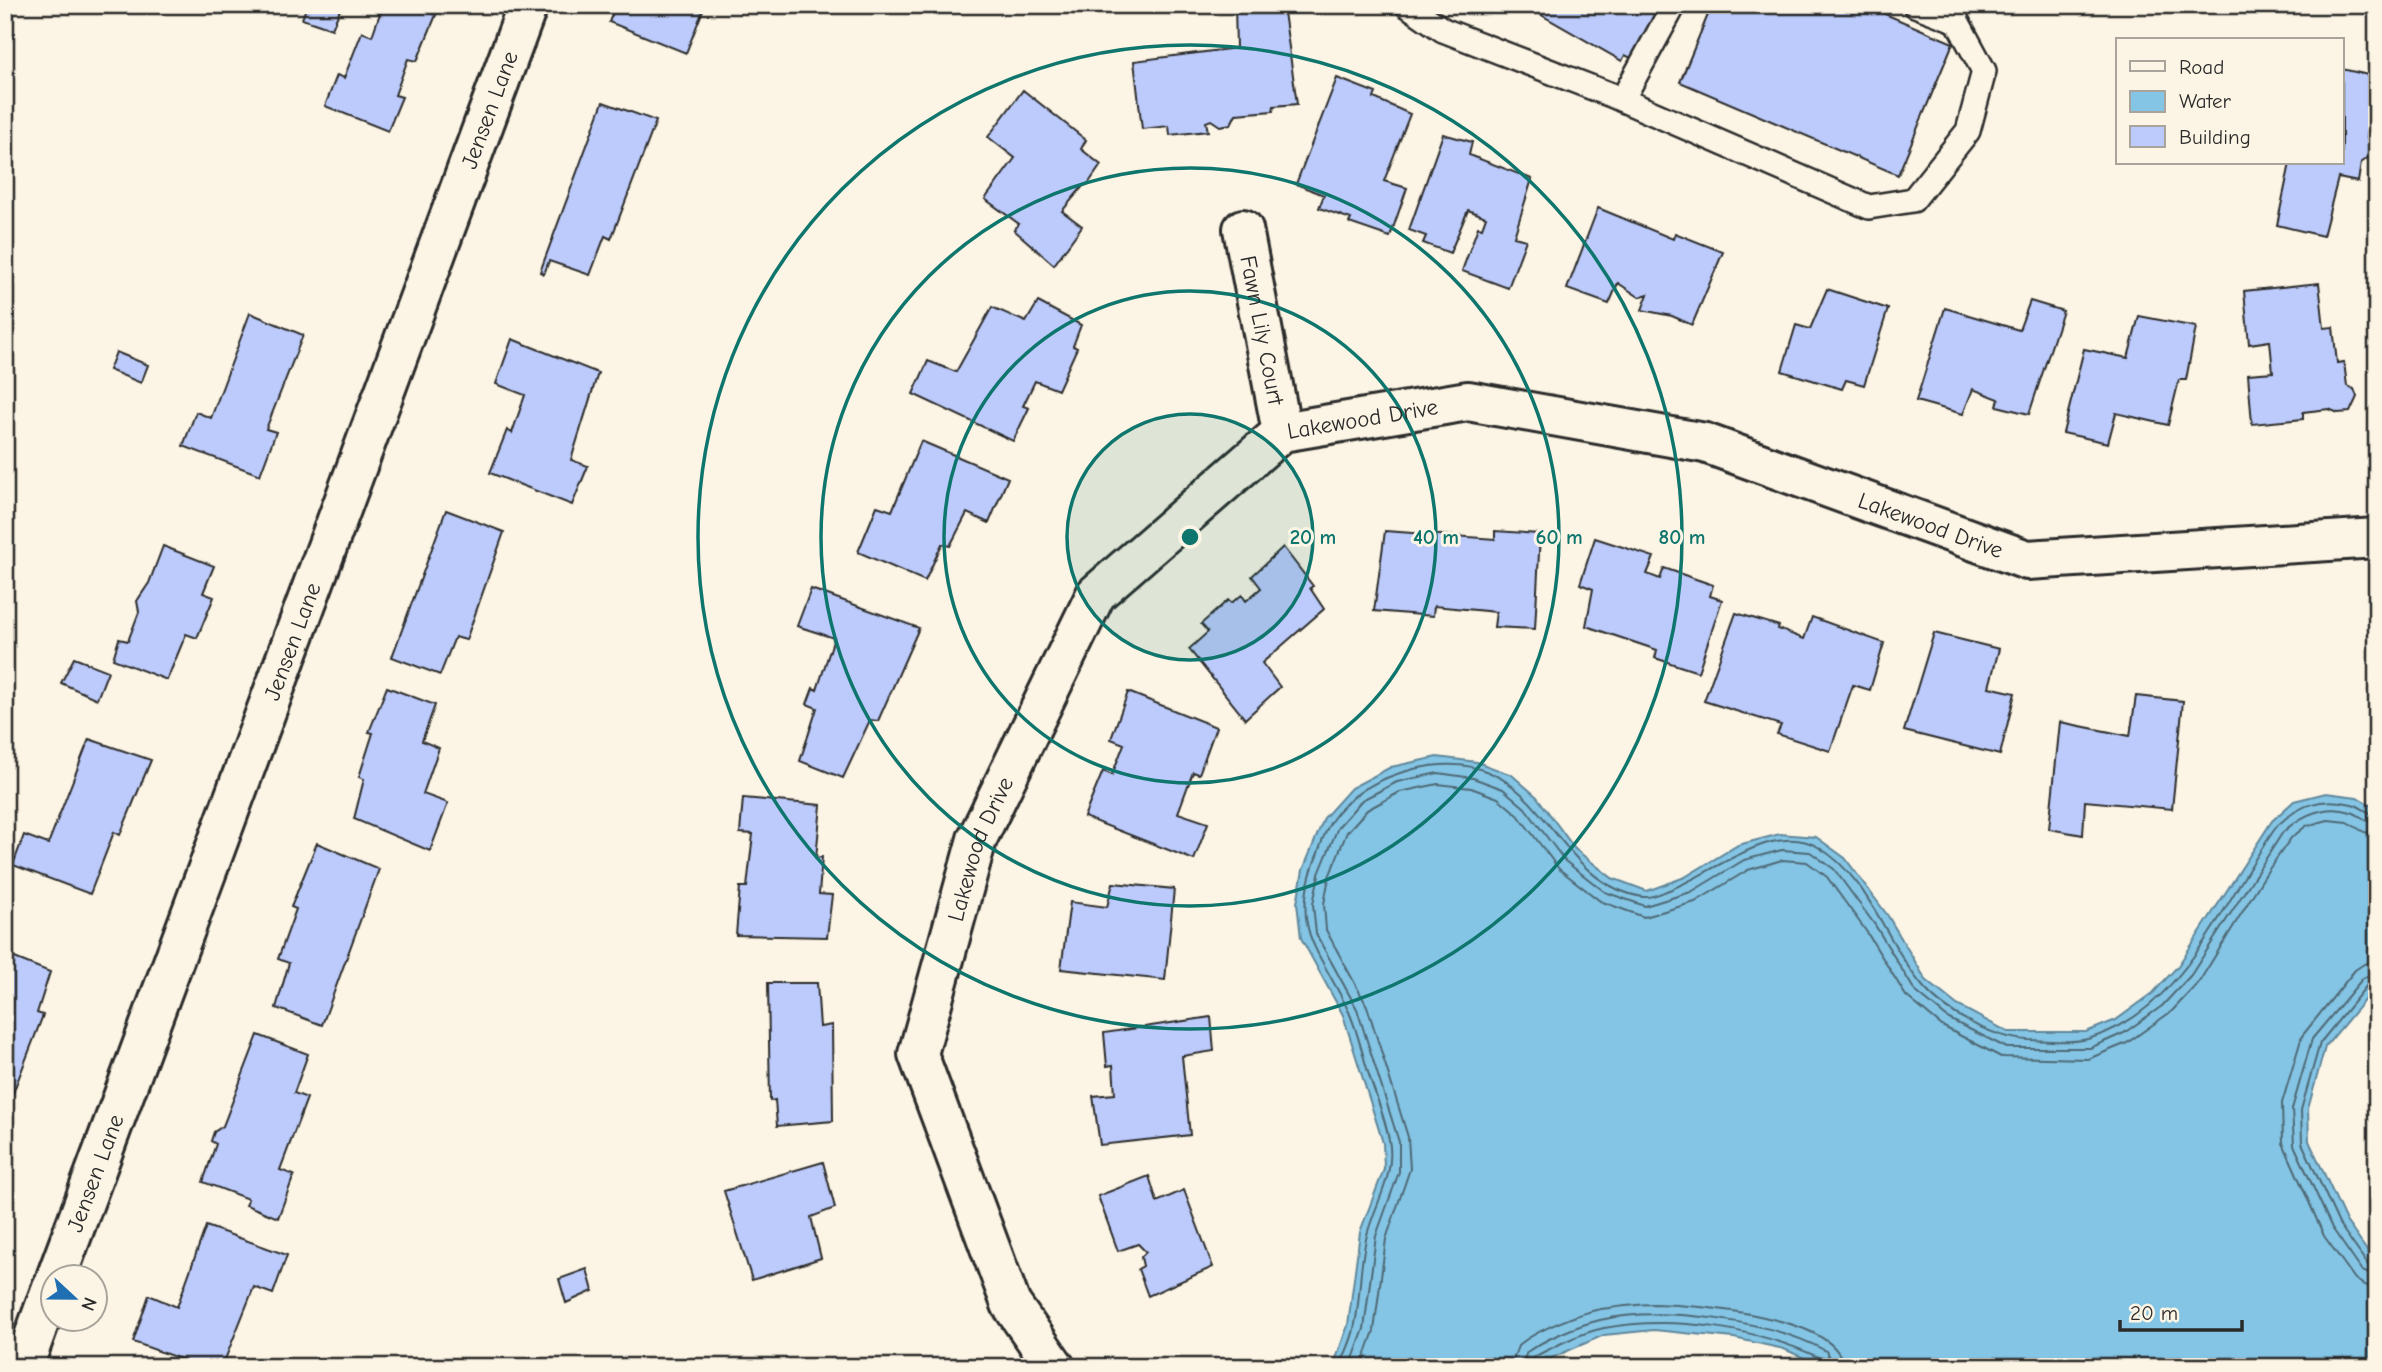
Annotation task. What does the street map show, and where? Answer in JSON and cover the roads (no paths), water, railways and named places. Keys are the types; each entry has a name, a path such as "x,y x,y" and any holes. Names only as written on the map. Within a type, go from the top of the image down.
{"street":[{"name":"Jensen Lane","path":"61,1264 528,5"},
{"name":"Fawn Lily Court","path":"1243,229 1282,432"},
{"name":"Lakewood Drive","path":"1055,1367 1011,1304 918,1054 977,839 1096,594 1282,432 1468,401 1705,443 2027,560 2377,538"},
{"path":"23,1367 38,1326"}],"lane":[{"path":"1407,5 1443,30 1622,100 1869,207 1913,200 1968,131 1984,71 1957,21 1915,5"},
{"path":"1622,100 1674,5"}],"water":[{"path":"1437,757 1477,762 1512,775 1537,797 1575,849 1612,878 1647,891 1685,877 1738,845 1780,834 1816,837 1845,858 1888,916 1926,980 1957,1005 2008,1032 2086,1032 2116,1020 2153,993 2178,966 2272,821 2294,801 2326,793 2357,797 2377,809 2377,985 2325,1047 2308,1109 2309,1141 2346,1221 2377,1265 2377,1367 1824,1367 1784,1349 1734,1338 1654,1330 1604,1335 1531,1367 1333,1367 1348,1325 1360,1232 1384,1169 1383,1143 1343,1015 1301,938 1297,903 1303,870 1324,818 1351,788 1391,767"}]}
